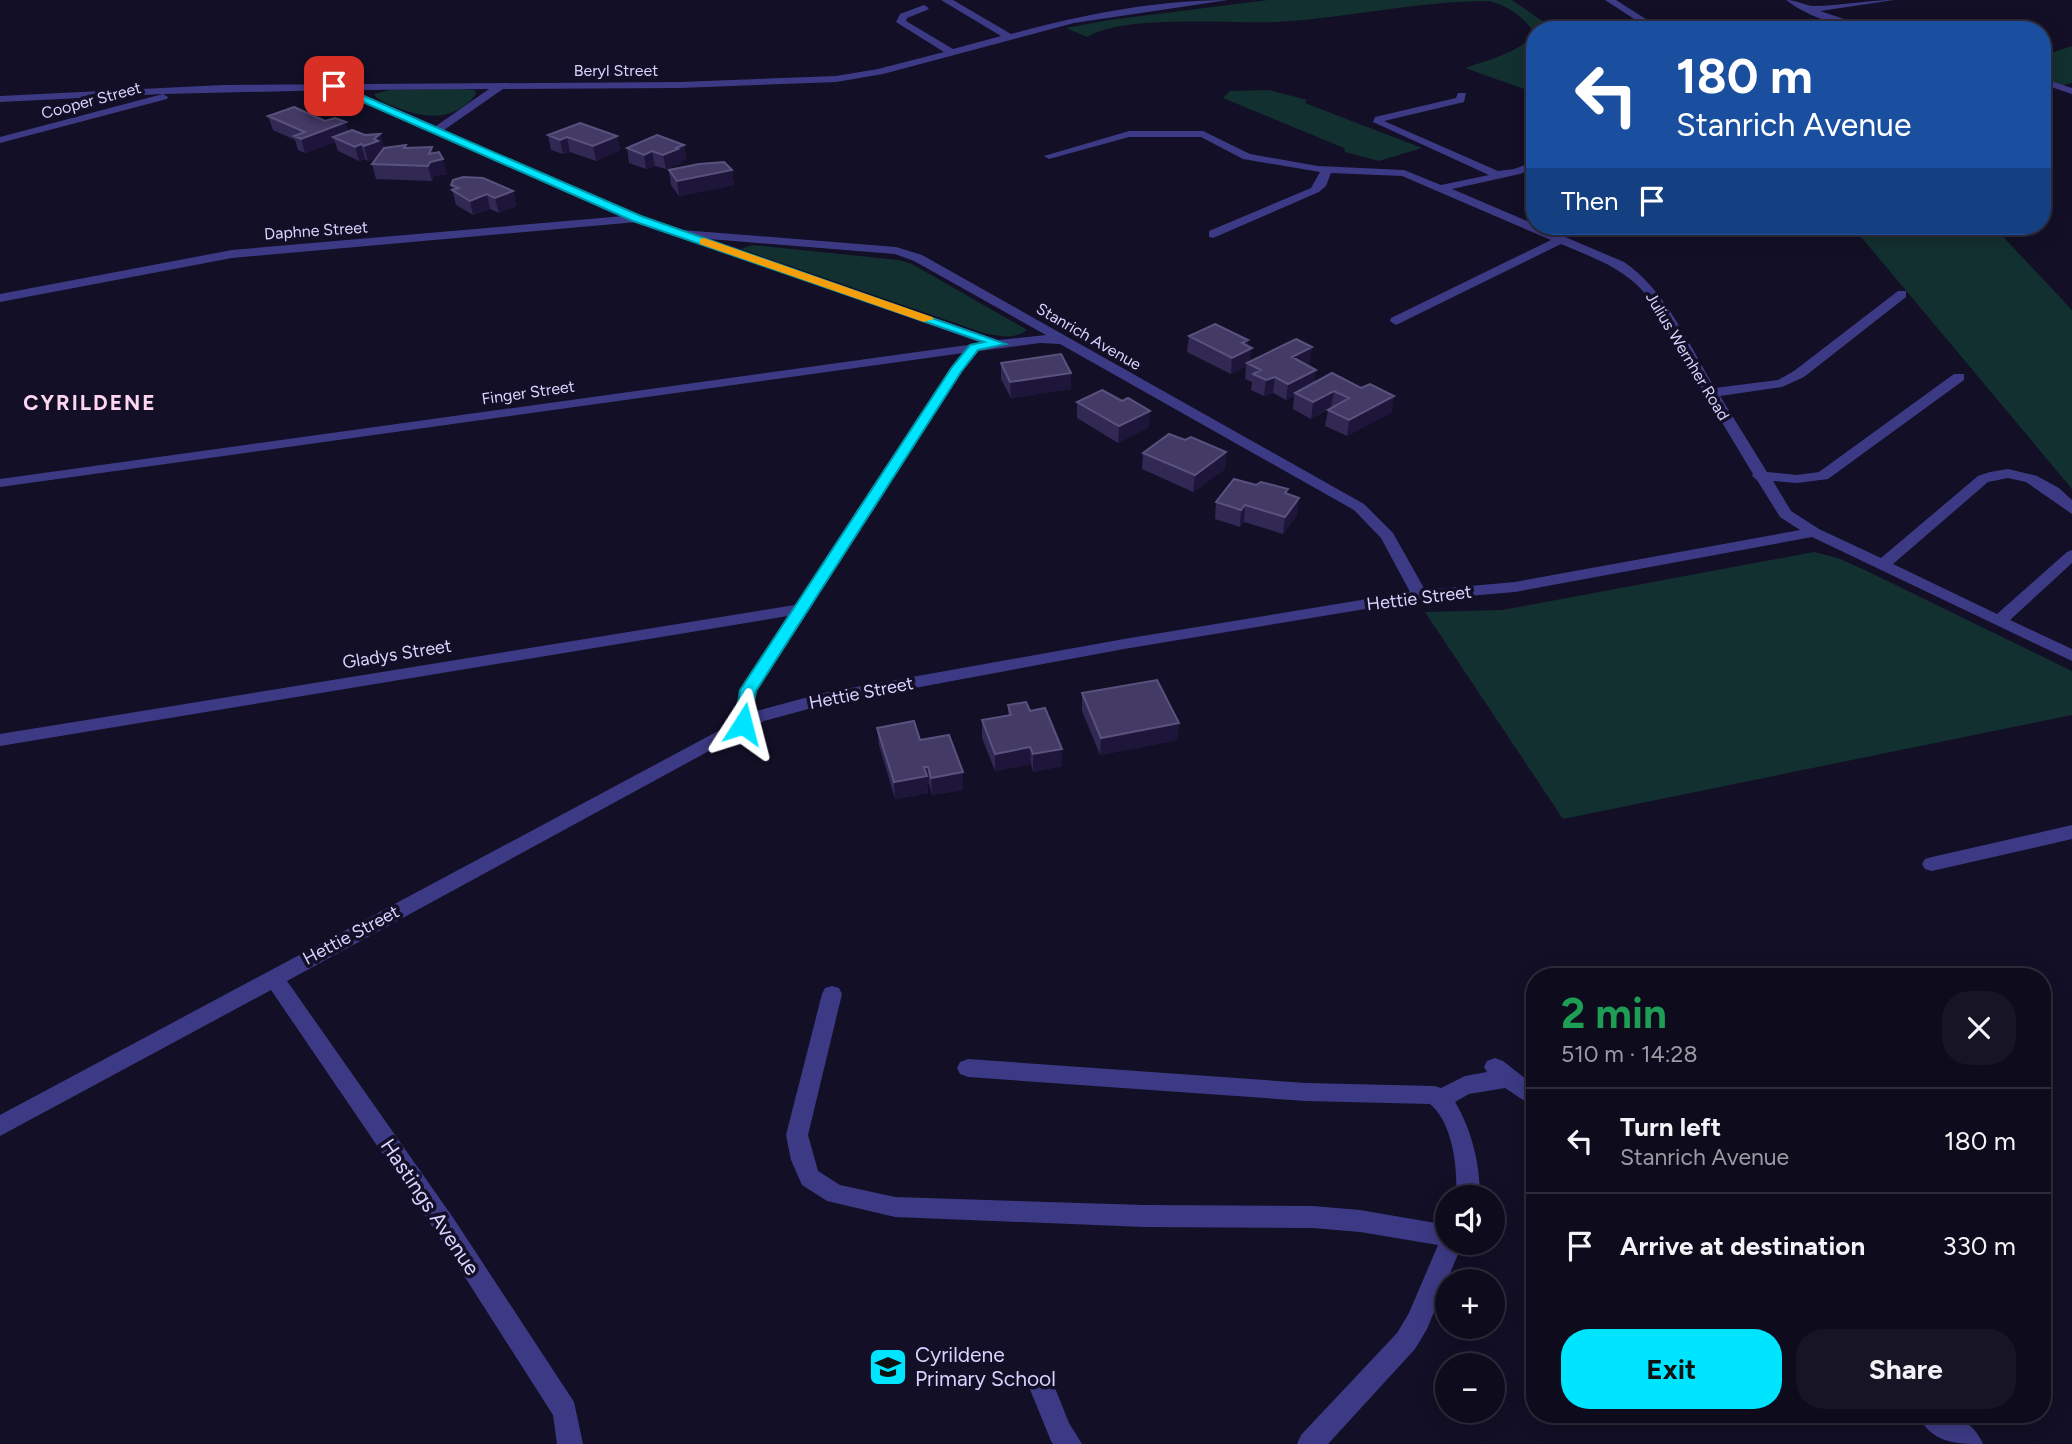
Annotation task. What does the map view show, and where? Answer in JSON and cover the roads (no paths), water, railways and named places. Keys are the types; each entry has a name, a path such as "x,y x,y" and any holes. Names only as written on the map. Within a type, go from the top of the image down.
{"street":[{"path":"946,0 1009,37"},
{"path":"1128,0 1140,10"},
{"name":"Beryl Street","path":"0,99 190,89 334,86 680,86 824,80 879,72 1074,20 1223,0"},
{"path":"1609,0 1643,21"},
{"path":"1791,0 1845,21"},
{"path":"1809,9 1889,0"},
{"path":"924,8 903,16 901,22 953,52"},
{"path":"2051,84 2072,91"},
{"path":"436,131 502,85"},
{"name":"Stanrich Avenue","path":"334,86 637,218 1000,344"},
{"name":"Cooper Street","path":"0,140 190,89"},
{"path":"1462,94 1460,100 1391,116 1378,122 1497,174"},
{"name":"Julius Wernher Road","path":"1049,156 1121,135 1197,133 1213,138 1247,158 1327,170 1400,172 1526,226"},
{"path":"1438,189 1526,168"},
{"path":"1213,234 1311,192 1320,186 1327,170"},
{"name":"Daphne Street","path":"0,298 232,254 637,218"},
{"name":"Stanrich Avenue","path":"680,233 905,253 918,257 1060,340 1338,493 1376,519 1392,540 1420,595"},
{"name":"Julius Wernher Road","path":"1548,235 1620,265 1642,280 1784,514 1814,532 2072,656"},
{"path":"1396,321 1560,240"},
{"path":"1709,393 1782,383 1799,374 1902,294"},
{"name":"Finger Street","path":"0,483 975,347 1060,340"},
{"path":"743,724 748,690 956,370 975,347"},
{"path":"1759,476 1797,479 1823,476 1959,377"},
{"path":"1882,565 1983,479 1995,474 2010,473 2029,477 2053,491 2072,509"},
{"name":"Hettie Street","path":"0,1126 743,724 789,707 1125,644 1420,595 1515,587 1814,532"},
{"path":"1999,621 2072,555"},
{"name":"Gladys Street","path":"0,740 800,609"},
{"path":"1932,864 2072,832"},
{"name":"Hastings Avenue","path":"273,977 446,1227 565,1411 570,1444"},
{"path":"832,994 797,1135 802,1160 810,1178 835,1194 895,1207 1144,1216 1313,1217 1435,1234"},
{"path":"968,1068 1306,1092 1434,1095 1441,1099 1464,1151 1469,1185"},
{"path":"1441,1099 1465,1085 1503,1072 1526,1091"},
{"path":"1310,1444 1351,1404 1406,1341 1418,1321 1446,1255"},
{"path":"1041,1387 1060,1432 1069,1444"},
{"path":"1943,1423 1970,1444"}],"place":[{"name":"Cyrildene Primary School","path":"888,1367"}],"district":[{"name":"CYRILDENE","path":"90,403"}]}
